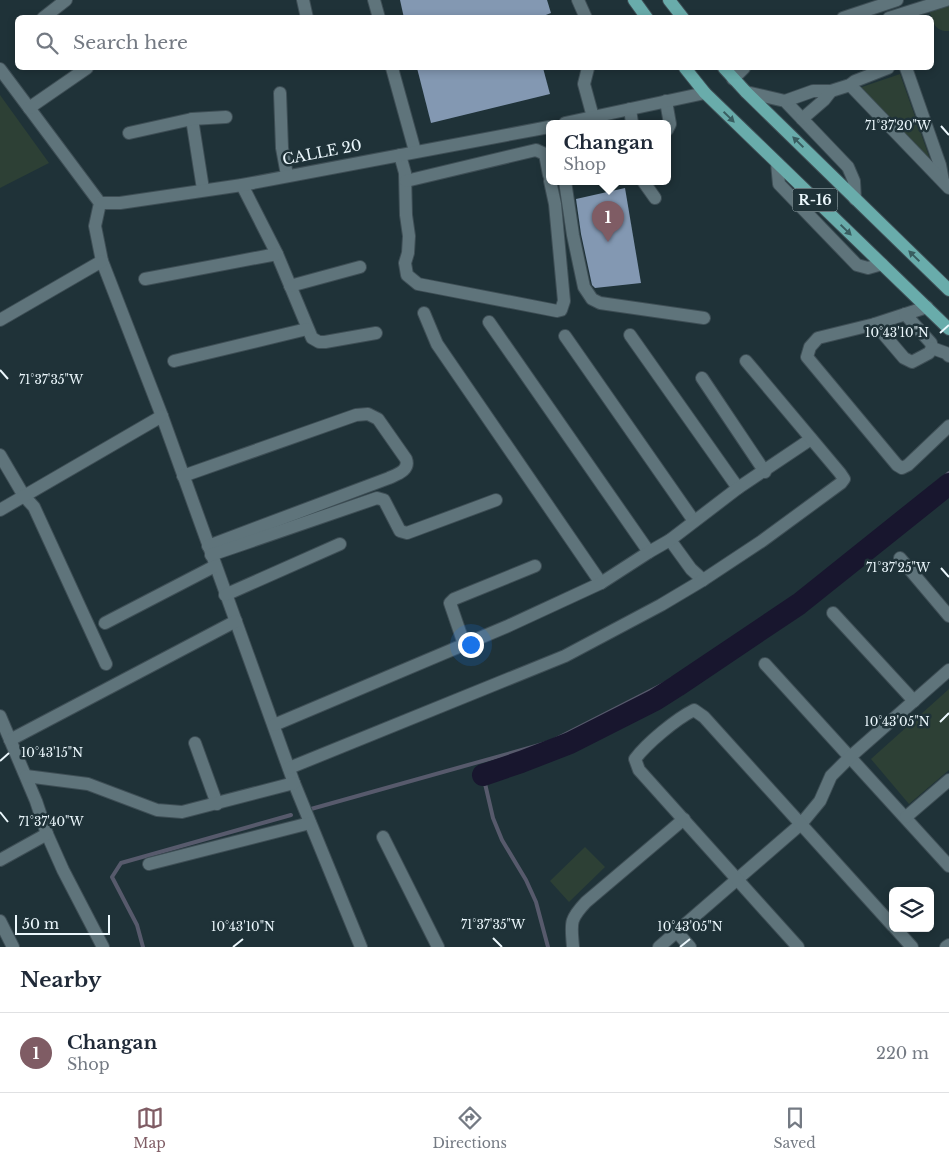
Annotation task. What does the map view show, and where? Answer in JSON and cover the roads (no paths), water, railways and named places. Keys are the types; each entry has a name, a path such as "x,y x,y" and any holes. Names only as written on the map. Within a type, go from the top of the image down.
{"main road":[{"path":"634,0 645,15"},
{"path":"669,0 681,15"},
{"name":"R-16","path":"687,70 705,93 949,328"},
{"name":"R-16","path":"726,70 949,290"}],"street":[{"path":"47,15 66,0"},
{"path":"303,0 307,15"},
{"path":"374,0 375,15"},
{"path":"578,0 585,15"},
{"path":"851,15 862,0"},
{"path":"853,15 897,0"},
{"path":"898,15 946,0"},
{"path":"0,69 100,203 96,226 102,261 162,416 294,783 361,947"},
{"path":"29,108 84,70"},
{"path":"393,70 414,151"},
{"path":"588,70 584,84 593,117"},
{"path":"733,79 742,70"},
{"path":"746,92 785,101 814,91 831,91 850,85 855,81 883,70"},
{"path":"907,70 946,185"},
{"path":"850,85 946,185"},
{"path":"802,119 824,100 831,91"},
{"path":"578,120 705,93"},
{"path":"280,94 282,148 287,175"},
{"path":"666,101 669,120"},
{"path":"785,101 848,167 854,182 855,198"},
{"path":"630,109 632,120"},
{"path":"129,132 192,119 226,117"},
{"path":"192,119 203,190"},
{"name":"CALLE 20","path":"100,203 120,204 242,184 546,128"},
{"path":"406,180 536,150 545,154 546,159"},
{"path":"400,154 406,180 406,215 409,236 408,253 404,263 408,275 418,284 557,311 561,310 564,301 556,211 551,185"},
{"path":"777,163 778,184 857,265 868,268 882,264"},
{"path":"242,184 277,254 312,338 319,342 325,342 376,333"},
{"path":"566,185 573,235 584,287 592,299 600,303 704,318"},
{"path":"646,185 655,198"},
{"path":"145,279 277,254"},
{"path":"0,320 102,261"},
{"path":"290,286 360,267"},
{"path":"927,308 875,324 818,338 810,347 807,357 897,465 902,468 908,465 949,426"},
{"path":"424,313 437,344 601,584"},
{"path":"875,324 907,361 912,362 929,353 932,348 931,343 905,314"},
{"path":"489,322 649,552"},
{"path":"174,361 307,328"},
{"path":"630,335 738,488"},
{"path":"565,336 694,521"},
{"path":"932,348 949,356"},
{"path":"289,768 565,656 661,605 703,580 762,542 841,483 844,479 746,361"},
{"path":"702,378 765,472"},
{"path":"105,623 212,556 400,474 408,462 378,419 368,414 356,415 183,476"},
{"path":"0,510 162,416"},
{"path":"274,725 601,584 670,540 738,488 765,472 811,439"},
{"path":"0,455 24,496 34,507 106,664"},
{"path":"212,556 377,498 384,500 400,531 407,533 496,500"},
{"path":"670,540 691,569 703,580"},
{"path":"226,595 340,544"},
{"path":"900,558 949,616"},
{"path":"464,644 450,603 454,599 535,566"},
{"path":"833,613 914,701"},
{"path":"10,740 236,621"},
{"path":"765,664 949,866"},
{"path":"659,947 801,824 820,801 831,776 949,670"},
{"path":"798,947 639,770 635,759 641,751 685,714 694,710 704,717 889,921"},
{"path":"0,716 63,870 103,947"},
{"path":"195,743 217,804"},
{"path":"26,776 88,784 157,810 182,812 294,783"},
{"path":"906,817 949,780"},
{"path":"573,947 571,928 573,915 684,819"},
{"path":"150,864 310,823"},
{"path":"0,860 47,834"},
{"path":"383,837 438,947"},
{"path":"0,921 13,947"},
{"path":"677,932 690,947"},
{"path":"898,932 912,947"}],"waterway":[{"path":"311,809 550,742 695,668 797,598 949,473"},
{"path":"483,775 570,743 655,700 799,604 949,484"},
{"path":"483,775 493,818 502,840 526,880 536,902 548,947"},
{"path":"143,947 137,925 112,877 121,863 291,815"}],"place":[{"name":"Changan","path":"608,242"}]}
